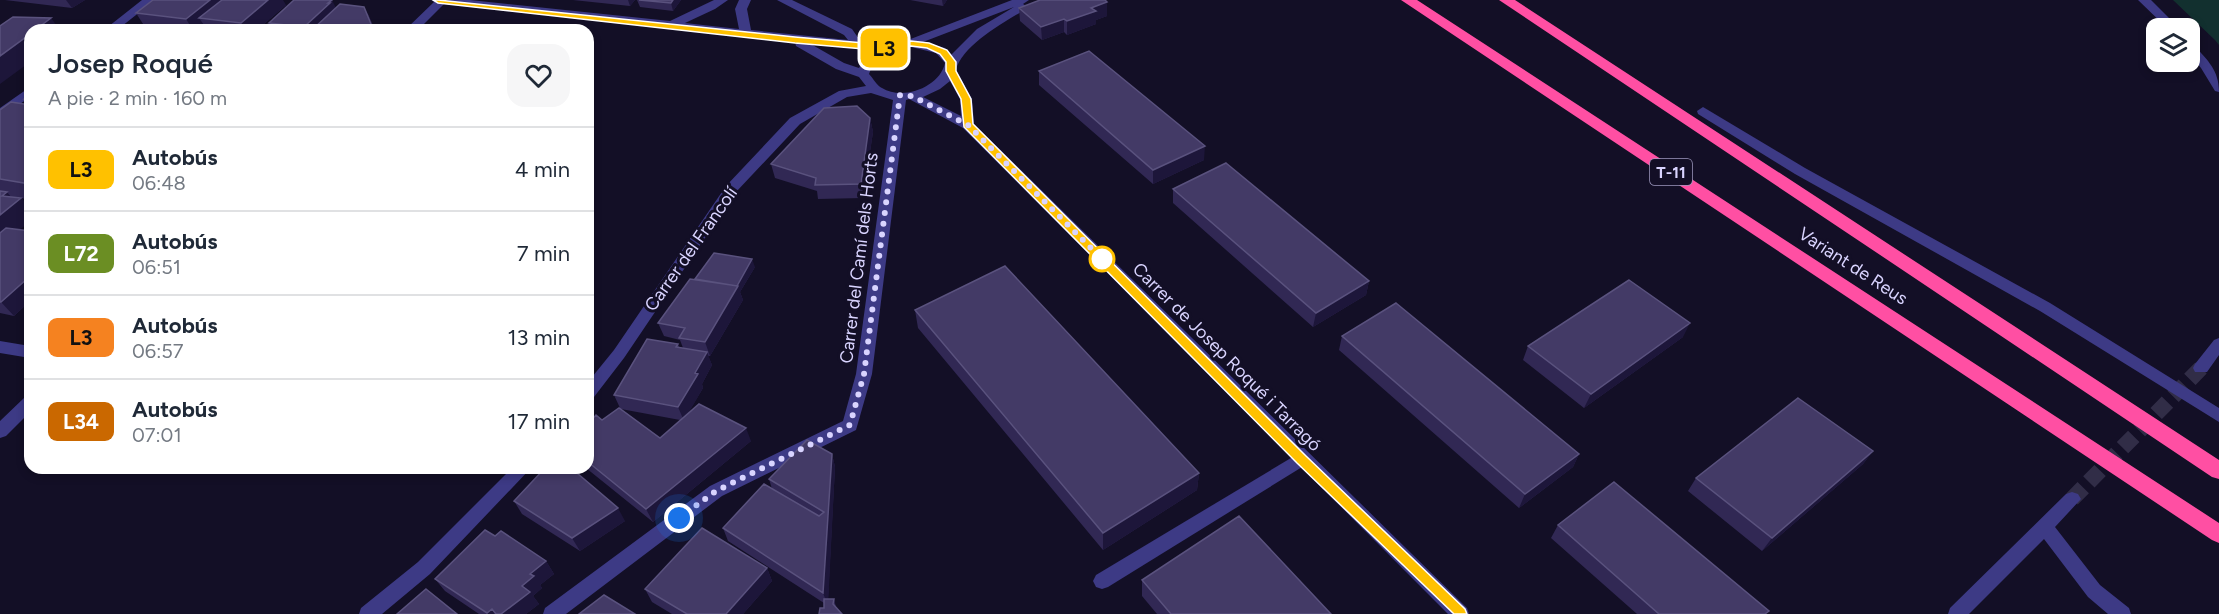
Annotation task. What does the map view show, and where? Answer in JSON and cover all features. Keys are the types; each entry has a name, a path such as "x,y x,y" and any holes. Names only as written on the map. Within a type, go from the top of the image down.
{"highway":[{"name":"Variant de Reus","path":"1408,0 2219,534"},
{"name":"Variant de Reus","path":"1511,4 2219,471"},
{"path":"1670,107 1702,111"}],"street":[{"path":"118,24 149,0"},
{"path":"417,24 441,0 795,40 887,48"},
{"path":"670,25 711,8 722,0"},
{"path":"745,0 741,9 746,34"},
{"path":"783,0 848,32 857,45"},
{"path":"863,74 865,64 874,54 887,48 911,43 963,21 1023,0"},
{"path":"795,40 840,66 863,74 872,89 890,95 906,96 930,91 944,82 951,67 981,32 1034,0"},
{"path":"2144,0 2163,18"},
{"path":"911,43 929,46 944,52 966,99 968,125"},
{"path":"2200,59 2219,88"},
{"name":"Carrer del Francolí","path":"594,385 619,354 730,189 795,122 843,94 872,89"},
{"path":"0,114 24,96"},
{"name":"Carrer de Josep Roqué i Tarragó","path":"906,96 968,125 1301,459 1460,614"},
{"name":"Carrer del Camí dels Horts","path":"552,614 716,491 850,425 864,374 906,96"},
{"path":"1702,111 1800,171 2045,307 2219,416"},
{"path":"2201,368 2219,344"},
{"path":"0,347 24,351"},
{"path":"0,431 24,408"},
{"path":"1102,580 1301,459"},
{"path":"368,614 424,568 518,474"},
{"path":"1957,614 2072,499"},
{"path":"2045,526 2094,591 2122,614"}],"green space":[{"path":"2173,0 2219,0 2219,45 2200,26 2200,18 2192,18"}],"building":[{"path":"153,0 210,0 186,19 136,13"},
{"path":"222,0 268,0 241,23 199,18"},
{"path":"294,0 332,0 307,24 269,23"},
{"path":"639,0 673,0 671,3"},
{"path":"1040,0 1105,0 1107,2 1091,8 1096,11 1041,27 1019,8"},
{"path":"340,4 364,7 371,24 318,24"},
{"path":"13,17 51,18 43,24 24,24 24,38 0,56 0,26"},
{"path":"1089,51 1205,146 1153,170 1039,71"},
{"path":"11,102 24,104 24,183 0,179 0,110"},
{"path":"857,106 870,118 861,184 815,185 816,178 771,164 824,108"},
{"path":"1226,163 1369,281 1316,313 1173,189"},
{"path":"0,191 7,192 2,196 21,198 0,215"},
{"path":"6,228 24,230 24,282 1,302 0,302 0,233"},
{"path":"714,253 752,259 737,286 695,279"},
{"path":"1005,266 1199,473 1103,533 915,310"},
{"path":"690,279 738,286 705,342 679,338 685,328 658,323"},
{"path":"1629,280 1690,323 1591,394 1528,346"},
{"path":"1396,303 1579,454 1525,494 1342,336"},
{"path":"647,339 707,352 695,373 698,374 678,407 614,395"},
{"path":"1798,398 1873,451 1772,538 1696,478"},
{"path":"699,404 746,428 646,509 594,467 594,417 596,415 602,420 619,408 660,438"},
{"path":"807,440 832,454 823,593 723,528 764,484 819,516 824,512 769,479"},
{"path":"539,474 578,474 618,508 572,538 514,501"},
{"path":"1614,482 1769,611 1765,614 1659,614 1558,525"},
{"path":"1239,516 1331,614 1171,614 1142,580"},
{"path":"702,528 767,568 726,614 687,614 645,589"},
{"path":"485,530 495,536 501,531 546,561 530,574 534,576 522,586 530,592 501,614 496,614 492,609 487,613 435,579"},
{"path":"426,589 457,614 397,614"},
{"path":"604,595 635,614 579,614"},
{"path":"824,599 834,599 833,604 842,614 819,614 820,608 824,608"}],"tunnel":[{"path":"2072,499 2201,368"}],"bus line":[{"name":"L3","path":"438,0 795,40 887,48 911,43 929,46 944,52 951,62 951,71 966,99 968,125 1301,459 1460,614"}],"route":[{"path":"679,518 716,491 850,425 864,374 900,95 912,96 968,125 1102,259"}]}
